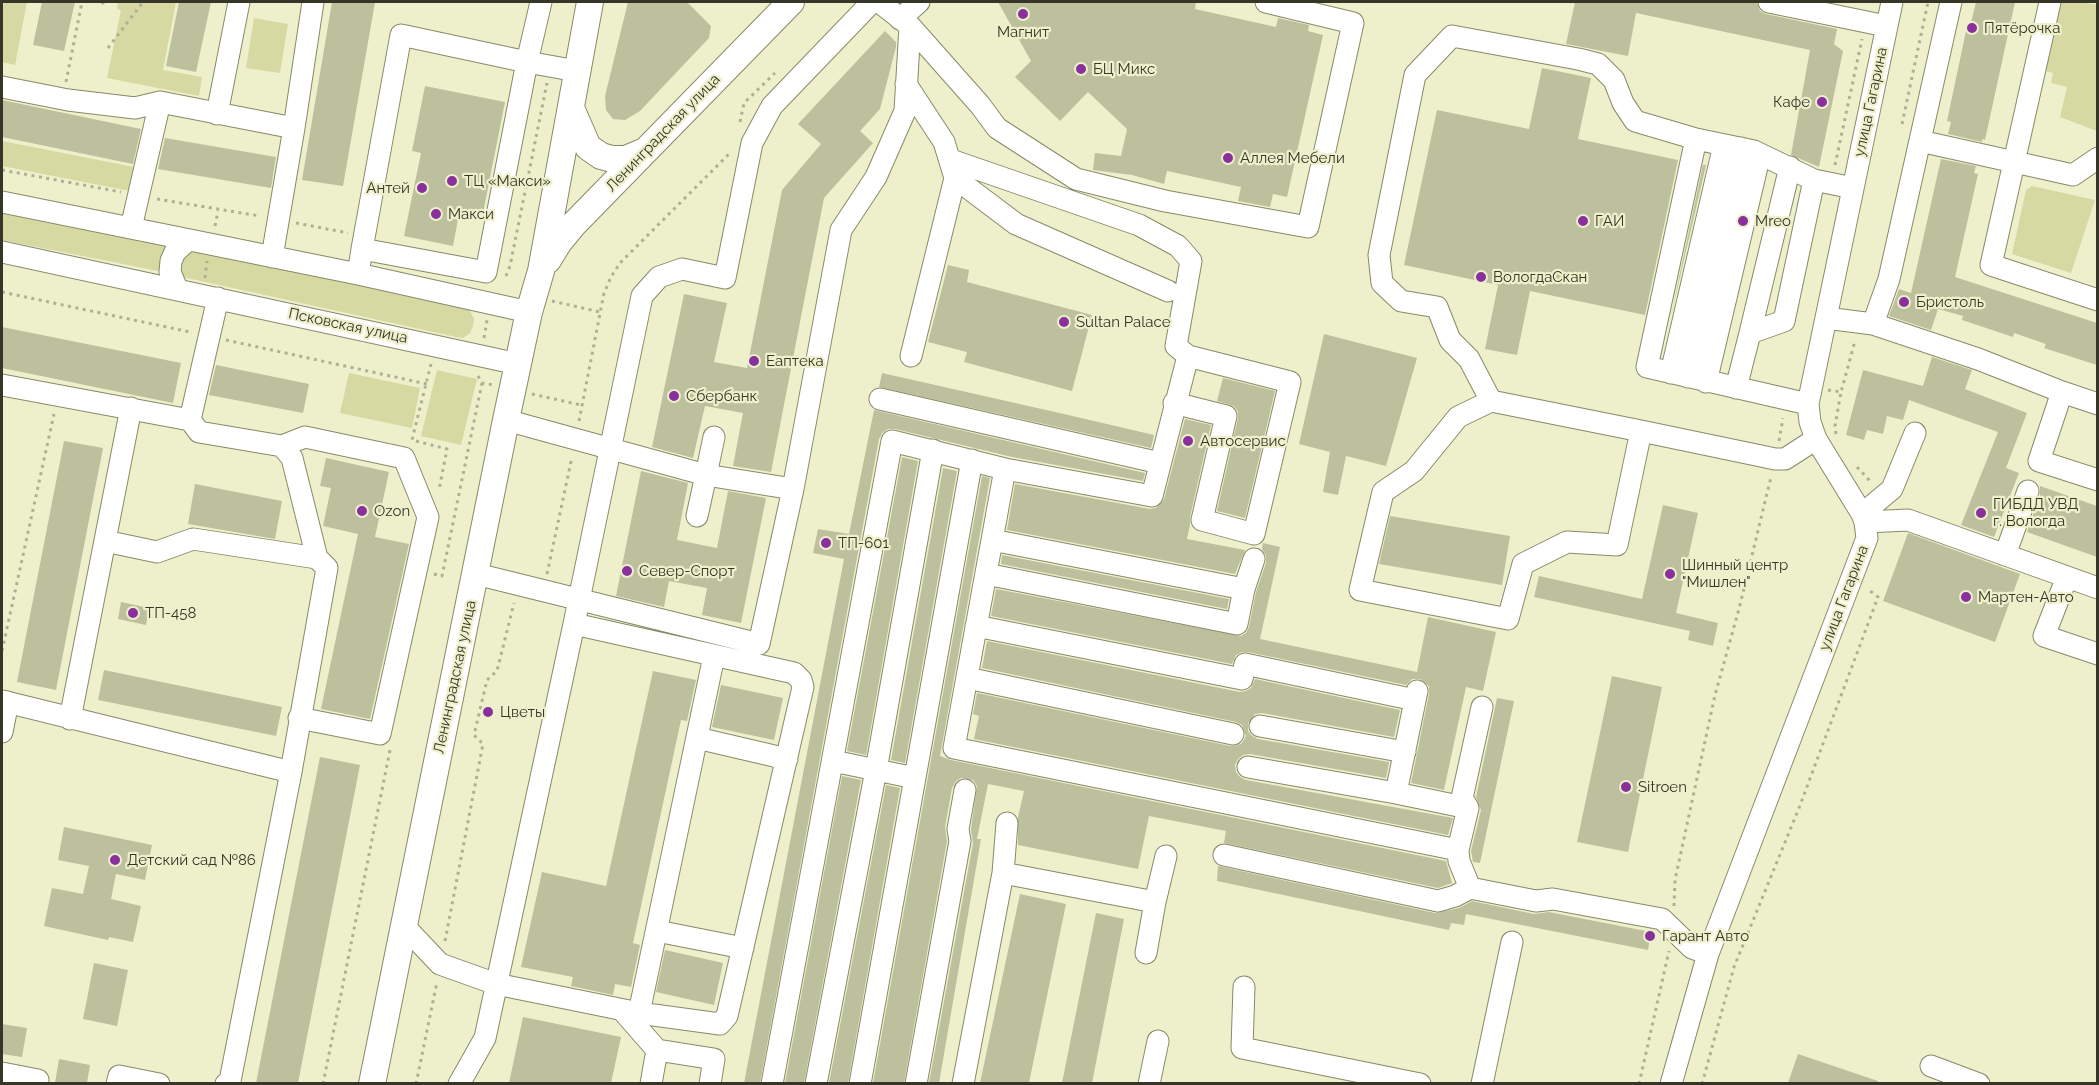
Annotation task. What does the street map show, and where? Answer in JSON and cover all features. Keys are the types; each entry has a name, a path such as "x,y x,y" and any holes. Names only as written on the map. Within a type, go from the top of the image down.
{"main road":[{"name":"Ленинградская улица","path":"372,1083 506,420 529,312 541,271 590,2"},
{"name":"Ленинградская улица","path":"541,271 573,225 791,2"},
{"path":"571,108 588,147 601,156 626,159 646,150"}],"street":[{"path":"217,114 239,2"},
{"path":"272,257 313,2"},
{"path":"480,301 541,2"},
{"path":"459,1083 484,1038 574,624 642,296 659,277 682,269 725,278 752,143 772,106 872,2"},
{"path":"879,2 905,23 980,105 997,128 1076,179 1165,201 1308,227 1353,23 1266,2"},
{"path":"476,574 759,644 793,489 841,230 876,177 904,111 905,23 919,2"},
{"path":"1769,2 1886,26"},
{"name":"улица Гагарина","path":"1671,1083 1708,954 1867,538 1864,518 1816,439 1810,422 1810,396 1892,2"},
{"path":"1867,324 1889,279 1951,2"},
{"path":"2050,2 1991,265 2097,300"},
{"path":"358,274 401,35 577,71"},
{"path":"1491,401 1469,359 1450,340 1437,307 1401,301 1382,283 1379,255 1415,75 1452,36 1598,64 1614,80 1623,103 1635,121 1726,145 1790,167 1814,180 1853,188"},
{"path":"906,84 944,142 953,169 1016,224 1168,291"},
{"path":"2,87 62,99 135,108 160,102 294,128"},
{"path":"131,228 160,102"},
{"path":"1920,141 2073,175 2097,158"},
{"path":"1682,376 1726,145"},
{"path":"1682,376 1726,145"},
{"path":"1726,145 1647,368 1786,400 1810,396"},
{"path":"1736,388 1790,167"},
{"path":"953,169 1139,225 1178,246 1191,261 1176,346 1188,356 1290,382 1254,534 1202,520 1226,416 1174,403"},
{"path":"911,356 953,169"},
{"path":"1750,333 1784,321 1814,180"},
{"path":"2,202 358,274 529,312"},
{"path":"177,289 170,272 171,261 180,245 188,240"},
{"path":"363,243 486,272"},
{"name":"Псковская улица","path":"2,252 177,289 211,291 518,364"},
{"path":"190,420 211,291"},
{"path":"1826,318 1867,324 1978,359 2097,404"},
{"path":"772,1083 892,441 1005,469 1152,496 1174,403 1188,356"},
{"path":"2,385 190,420 200,432 282,447 305,437 404,458 428,517 380,734 299,718"},
{"path":"2062,392 2039,461 2097,480"},
{"path":"880,399 1160,463"},
{"path":"1641,431 1617,544 1567,542 1523,564 1508,619 1359,590 1383,492 1414,471 1458,417 1491,401 1641,431 1775,459 1785,459 1816,439"},
{"path":"70,719 131,408"},
{"path":"506,420 706,475 793,489"},
{"path":"1864,518 1892,489 1915,433"},
{"path":"697,516 714,437"},
{"path":"226,1083 230,1081 291,772 327,568 317,558 292,458 282,447"},
{"path":"816,1083 876,770 933,450"},
{"path":"860,1083 972,460"},
{"path":"1005,469 954,748 1458,850"},
{"path":"2005,555 2028,491"},
{"path":"1864,518 1908,520 2097,588"},
{"path":"105,541 157,552 193,539 317,558"},
{"path":"992,540 1244,588"},
{"path":"986,574 1237,624 1244,588 1254,559"},
{"path":"2067,577 2044,636 2097,654"},
{"path":"404,926 441,964 496,984 631,1012 720,1024 727,1016 803,687 801,680 794,673 574,624"},
{"path":"976,626 1242,680 1245,664 1416,695 1396,793"},
{"path":"631,1012 657,931 714,656"},
{"path":"967,678 1233,734"},
{"path":"2,732 5,702 291,772"},
{"path":"1470,888 1459,861 1458,850 1468,808 1462,798 1482,708"},
{"path":"1260,726 1405,752"},
{"path":"697,738 787,759"},
{"path":"833,761 915,778"},
{"path":"1248,767 1468,808"},
{"path":"916,1083 960,842 958,829 966,790"},
{"path":"963,1083 1003,873 1007,823"},
{"path":"1224,855 1438,901 1470,888 1536,901 1553,899 1662,919 1692,948 1708,954"},
{"path":"1146,953 1166,856"},
{"path":"1003,873 1155,902"},
{"path":"657,931 743,948"},
{"path":"1482,1083 1512,942"},
{"path":"1244,987 1242,1048 1420,1083"},
{"path":"631,1012 657,1050 651,1083"},
{"path":"1149,1083 1158,1041"},
{"path":"657,1050 714,1059 710,1083"},
{"path":"1931,1066 1979,1083"},
{"path":"2,1073 38,1080 37,1083"},
{"path":"117,1083 119,1076 159,1083"}],"path":[{"path":"62,99 82,2"},
{"path":"108,48 143,2"},
{"path":"1902,128 1928,2"},
{"path":"739,126 744,103 776,72"},
{"path":"416,1083 483,744 474,735 487,680 497,671 515,598 546,577 604,294 611,277 621,263 734,148"},
{"path":"2,170 218,211 279,219 363,243"},
{"path":"214,231 218,211"},
{"path":"209,250 211,291"},
{"path":"1837,441 1835,426 1841,392 1867,324"},
{"path":"432,574 442,576 482,383"},
{"path":"1810,396 1841,392"},
{"path":"2,651 3,637 58,395"},
{"path":"1639,1083 1673,930 1677,868 1715,695 1739,609 1775,459 1786,400"},
{"path":"1851,459 1883,497"},
{"path":"1702,1083 1734,967 1799,808 1878,597 1869,590 1873,580"}],"green space":[{"path":"4,2 27,2 15,65 2,62"},
{"path":"118,2 176,2 163,70 202,77 199,96 107,78 121,10 117,9"},
{"path":"2059,2 2097,5 2097,131 2060,117 2067,87 2051,83 2053,73 2043,70"},
{"path":"254,18 288,24 280,73 246,68"},
{"path":"2,141 134,167 130,191 2,166"},
{"path":"2032,186 2095,200 2071,273 2012,254 2026,190"},
{"path":"2,211 176,246 168,273 2,240"},
{"path":"183,247 468,307 474,319 473,326 470,333 463,338 456,337 178,276"},
{"path":"437,370 477,379 461,445 421,436"},
{"path":"349,373 420,388 412,428 340,413"}],"building":[{"path":"42,2 75,2 64,51 33,45"},
{"path":"179,2 211,2 196,72 166,66"},
{"path":"332,2 375,2 343,186 302,180"},
{"path":"628,2 687,2 711,26 709,38 640,111 625,120 613,119 606,110 605,96"},
{"path":"998,2 1196,2 1195,9 1276,27 1278,18 1309,25 1308,31 1323,35 1287,197 1273,194 1270,207 1238,201 1241,187 1167,171 1164,184 1132,175 1093,170 1095,153 1121,156 1127,129 1088,92 1060,121 1015,77 1031,61"},
{"path":"1575,2 1757,2 1760,11 1766,14 1837,29 1834,44 1843,51 1819,167 1791,155 1810,50 1636,13 1628,56 1566,44"},
{"path":"1976,2 2015,2 1985,140 1982,139 1982,142 1948,134 1951,122 1947,121 1966,31 1969,31"},
{"path":"885,31 896,42 896,47 880,109 860,131 873,143 824,198 771,472 733,466 743,413 705,406 693,458 652,447 684,294 727,303 714,362 747,368 782,190 821,144 798,124"},
{"name":"ГАИ","path":"1542,68 1591,78 1578,139 1678,160 1645,315 1530,291 1517,355 1485,349 1498,285 1404,265 1437,110 1529,129"},
{"name":"ТЦ «Макси»","path":"425,86 505,102 483,213 460,209 453,246 404,236 421,153 412,151"},
{"path":"2,100 141,129 133,164 2,137"},
{"path":"165,138 276,157 271,188 158,169"},
{"path":"1941,159 1976,166 1974,173 1978,174 1955,277 2097,323 2097,365 2044,348 2046,344 2014,333 2013,337 1962,320 1963,316 1938,309 1931,330 1889,316 1899,289 1911,293"},
{"path":"1703,165 1706,165 1670,320"},
{"path":"948,265 969,270 967,282 1092,315 1072,391 964,362 967,352 928,342"},
{"path":"2,327 181,363 173,403 2,368"},
{"path":"1324,334 1417,358 1386,466 1346,456 1338,495 1323,492 1330,452 1299,444"},
{"path":"1932,357 1972,370 1965,389 2027,413 2006,468 2019,473 1994,537 1961,525 1998,432 1909,400 1903,420 1887,416 1883,434 1867,430 1864,440 1846,435 1863,370 1923,386"},
{"path":"216,365 309,384 303,413 209,395"},
{"path":"882,373 1154,435 1151,448 879,387"},
{"path":"1223,378 1275,391 1245,518 1217,511 1238,418 1238,412 1234,406 1217,401"},
{"path":"874,410 1145,473 1143,481 1012,457 895,429 888,429 882,433 879,439 760,1083 744,1083 844,559 813,553 818,529 849,534"},
{"path":"1185,419 1211,425 1187,539 1245,550 1235,574 1007,530 1015,484 1150,509 1156,508 1164,499"},
{"path":"64,441 103,448 56,690 17,682"},
{"path":"902,457 918,461 866,755 847,751"},
{"path":"326,458 389,472 375,537 409,544 370,719 321,709 358,534 323,526 331,488 320,486"},
{"path":"943,468 957,471 905,763 891,760"},
{"path":"641,471 688,483 677,540 717,548 728,491 766,498 741,623 702,615 707,588 669,581 664,607 616,596"},
{"path":"982,476 990,478 940,756 1446,861 1452,883 1438,888 1224,843 1226,831 1149,816 1138,869 1018,845 1018,817 1024,791 988,784 977,839 981,839 939,1083 929,1083 973,843 971,829 977,786 973,780 961,778 952,788 945,827 947,841 904,1083 873,1083"},
{"path":"195,484 282,501 275,539 188,524"},
{"path":"2040,486 2097,506 2097,557 2027,532 2040,495"},
{"path":"1663,505 1698,513 1676,613 1718,623 1713,646 1688,640 1690,631 1534,597 1539,576 1642,599"},
{"path":"1390,516 1510,536 1502,585 1379,564"},
{"path":"1908,533 2020,574 1995,642 1883,601"},
{"path":"1263,543 1280,547 1260,639 1417,672 1428,617 1496,632 1483,691 1466,687 1444,790 1411,783 1429,694 1429,686 1420,679 1412,679 1406,685 1248,652 1236,655 1232,664 991,616 996,589 1241,636 1249,627 1256,592 1266,563 1266,556 1262,549"},
{"path":"1002,555 1229,599 1227,609 1001,564"},
{"name":"ТП-458","path":"121,602 149,608 146,625 118,619"},
{"path":"987,641 1240,692 1251,688 1255,679 1400,710 1394,737 1262,713 1255,714 1248,723 1248,731 1258,739 1389,762 1386,778 1250,754 1238,759 1235,765 1236,772 1246,780 1453,818 1448,835 974,739 979,716 973,714 977,693 1230,746 1242,743 1246,736 1242,725 1236,722 982,668"},
{"path":"104,670 282,707 276,736 98,700"},
{"path":"653,671 696,680 687,721 681,720 633,943 640,945 631,987 615,984 613,995 571,986 573,977 521,967 542,872 606,886"},
{"path":"1612,676 1662,687 1628,852 1577,842"},
{"path":"721,685 783,698 774,740 712,727"},
{"path":"1497,698 1514,701 1480,863 1473,862 1471,851 1481,810 1476,797"},
{"path":"320,757 360,765 298,1083 256,1083"},
{"path":"842,776 861,780 804,1083 785,1083"},
{"path":"886,785 900,788 848,1083 829,1083"},
{"path":"64,827 152,845 145,880 116,874 111,899 141,906 133,942 109,937 108,940 44,926 52,888 83,894 89,866 58,860"},
{"path":"1218,866 1435,913 1459,908 1472,901 1534,914 1549,912 1651,932 1648,950 1466,914 1464,925 1451,923 1449,930 1217,881"},
{"path":"1020,894 1066,904 1029,1083 980,1083"},
{"path":"1096,913 1124,919 1092,1083 1062,1083"},
{"path":"665,950 723,963 714,1005 656,992"},
{"path":"94,963 128,970 117,1026 83,1019"},
{"path":"523,1017 621,1037 611,1083 509,1083"},
{"path":"2,1024 27,1028 22,1057 2,1054"},
{"path":"1798,1054 1878,1081 1877,1083 1788,1083"},
{"path":"59,1059 90,1065 87,1083 55,1083"}],"place":[{"name":"Магнит","path":"1023,14"},
{"name":"Пятёрочка","path":"1972,28"},
{"name":"БЦ Микс","path":"1081,69"},
{"name":"Кафе","path":"1822,102"},
{"name":"Аллея Мебели","path":"1228,158"},
{"name":"ТЦ «Макси»","path":"452,181"},
{"name":"Антей","path":"422,188"},
{"name":"Макси","path":"436,214"},
{"name":"ГАИ","path":"1583,221"},
{"name":"Mreo","path":"1743,221"},
{"name":"ВологдаСкан","path":"1481,277"},
{"name":"Бристоль","path":"1904,302"},
{"name":"Sultan Palace","path":"1064,322"},
{"name":"Еаптека","path":"754,361"},
{"name":"Сбербанк","path":"674,396"},
{"name":"Автосервис","path":"1188,441"},
{"name":"Ozon","path":"362,511"},
{"name":"ГИБДД УВД г. Вологда","path":"1981,513"},
{"name":"ТП-601","path":"826,543"},
{"name":"Север-Спорт","path":"627,571"},
{"name":"Шинный центр \"Мишлен\"","path":"1670,574"},
{"name":"Мартен-Авто","path":"1966,597"},
{"name":"ТП-458","path":"133,613"},
{"name":"Цветы","path":"488,712"},
{"name":"Sitroen","path":"1626,787"},
{"name":"Детский сад №86","path":"115,860"},
{"name":"Гарант Авто","path":"1650,936"}]}
